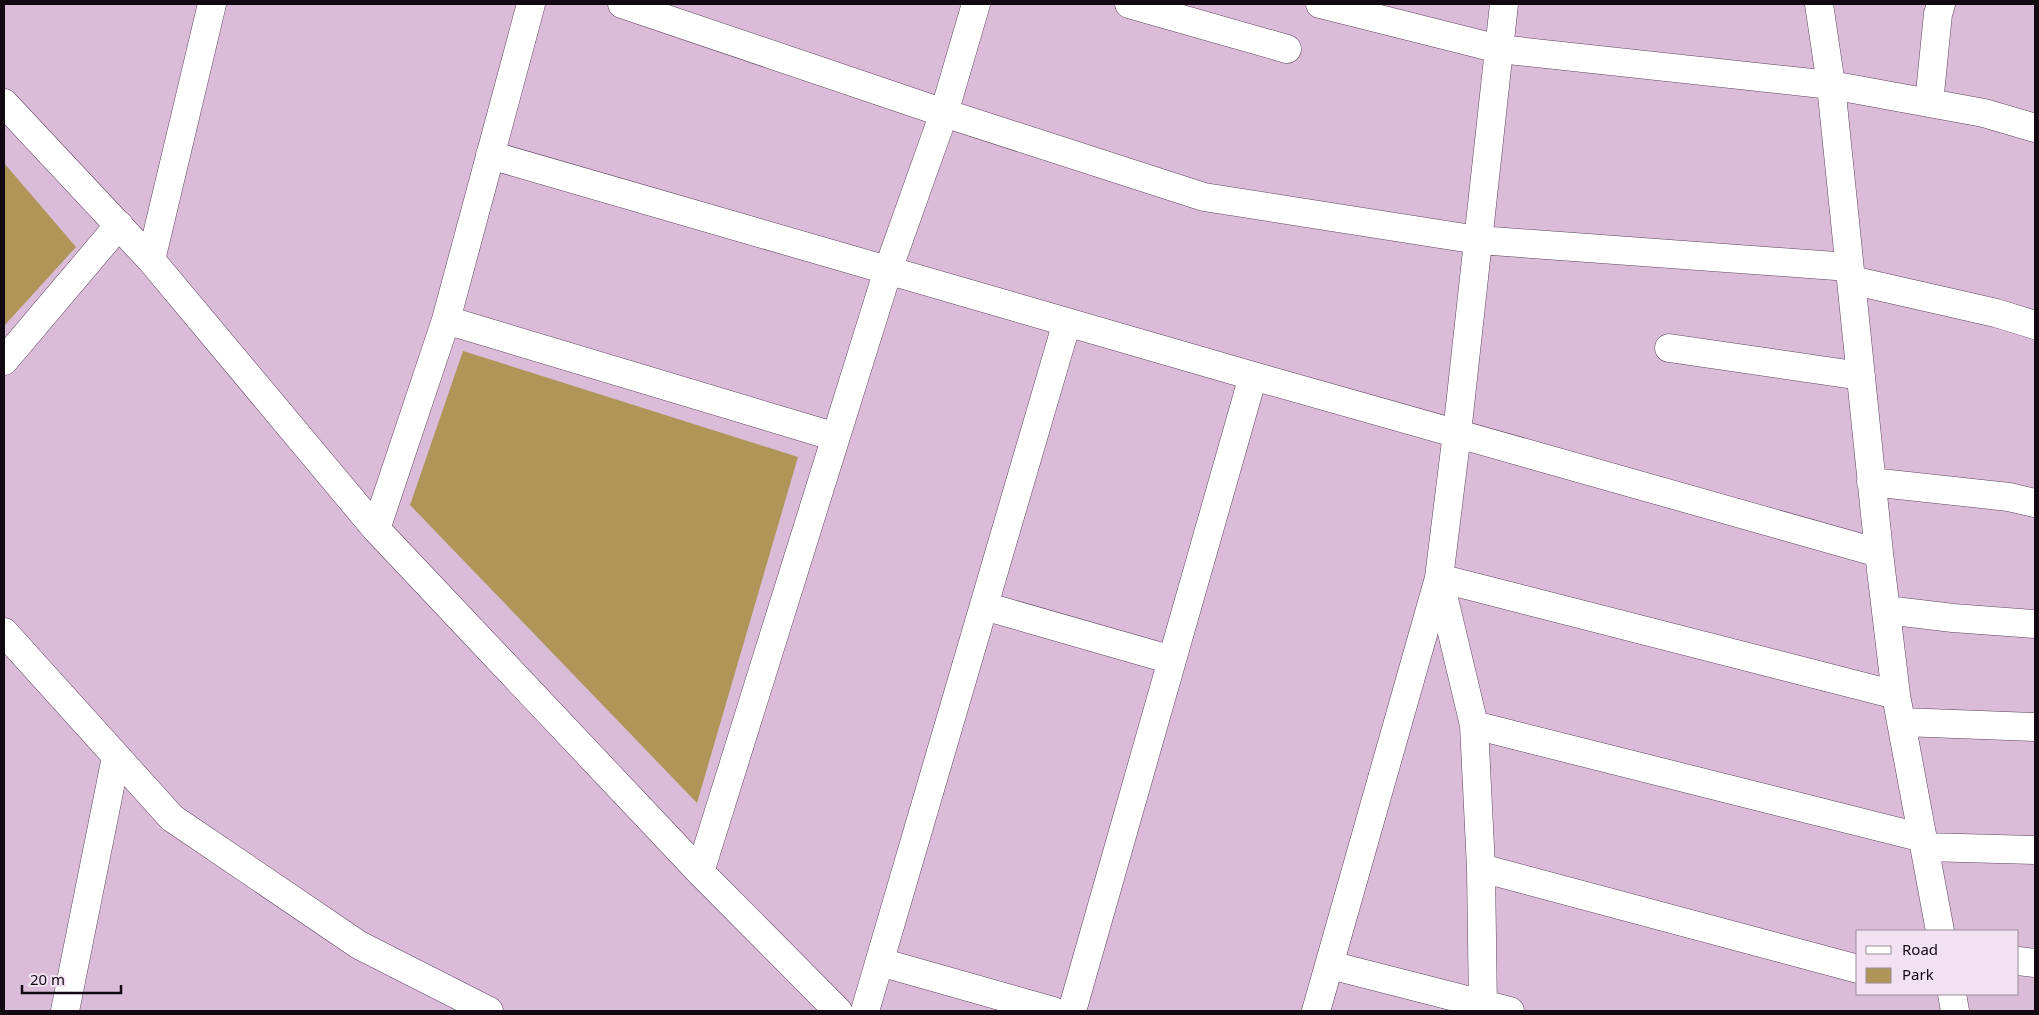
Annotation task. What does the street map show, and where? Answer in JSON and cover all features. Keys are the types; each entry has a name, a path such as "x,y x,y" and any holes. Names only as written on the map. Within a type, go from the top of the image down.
{"street":[{"path":"151,260 212,4"},
{"path":"376,529 446,320 532,4"},
{"path":"622,4 944,113 1204,197 1478,240 1850,273 2035,325"},
{"path":"700,872 888,270 944,113 976,4"},
{"path":"1128,4 1287,49"},
{"path":"1320,4 1499,49 1831,85 1984,113 2035,128"},
{"path":"1316,1011 1439,578 1457,433 1504,4"},
{"path":"1819,4 1831,85 1871,482 1896,695 1940,930"},
{"path":"1929,103 1938,14 1941,4"},
{"path":"4,103 151,260 376,529 700,872 838,1011"},
{"path":"490,155 1253,376 1879,553"},
{"path":"4,361 119,226"},
{"path":"446,320 836,437"},
{"path":"865,1011 1067,322"},
{"path":"1669,348 1861,376"},
{"path":"1072,1011 1253,376"},
{"path":"1871,482 2009,497 2035,503"},
{"path":"1439,578 1896,695"},
{"path":"1439,578 1474,725 1481,868 1483,1007"},
{"path":"984,606 1172,660"},
{"path":"1886,610 1953,618 2035,624"},
{"path":"4,632 172,818 359,945 489,1011"},
{"path":"1902,722 2035,727"},
{"path":"1474,725 1924,842 2035,850"},
{"path":"65,1011 116,757"},
{"path":"1481,868 1856,968"},
{"path":"2019,961 2035,963"},
{"path":"880,962 1053,1011"},
{"path":"1330,965 1483,1007 1510,1011"}],"green space":[{"path":"4,163 76,247 4,326"},
{"path":"463,351 798,457 697,803 410,505"}]}
